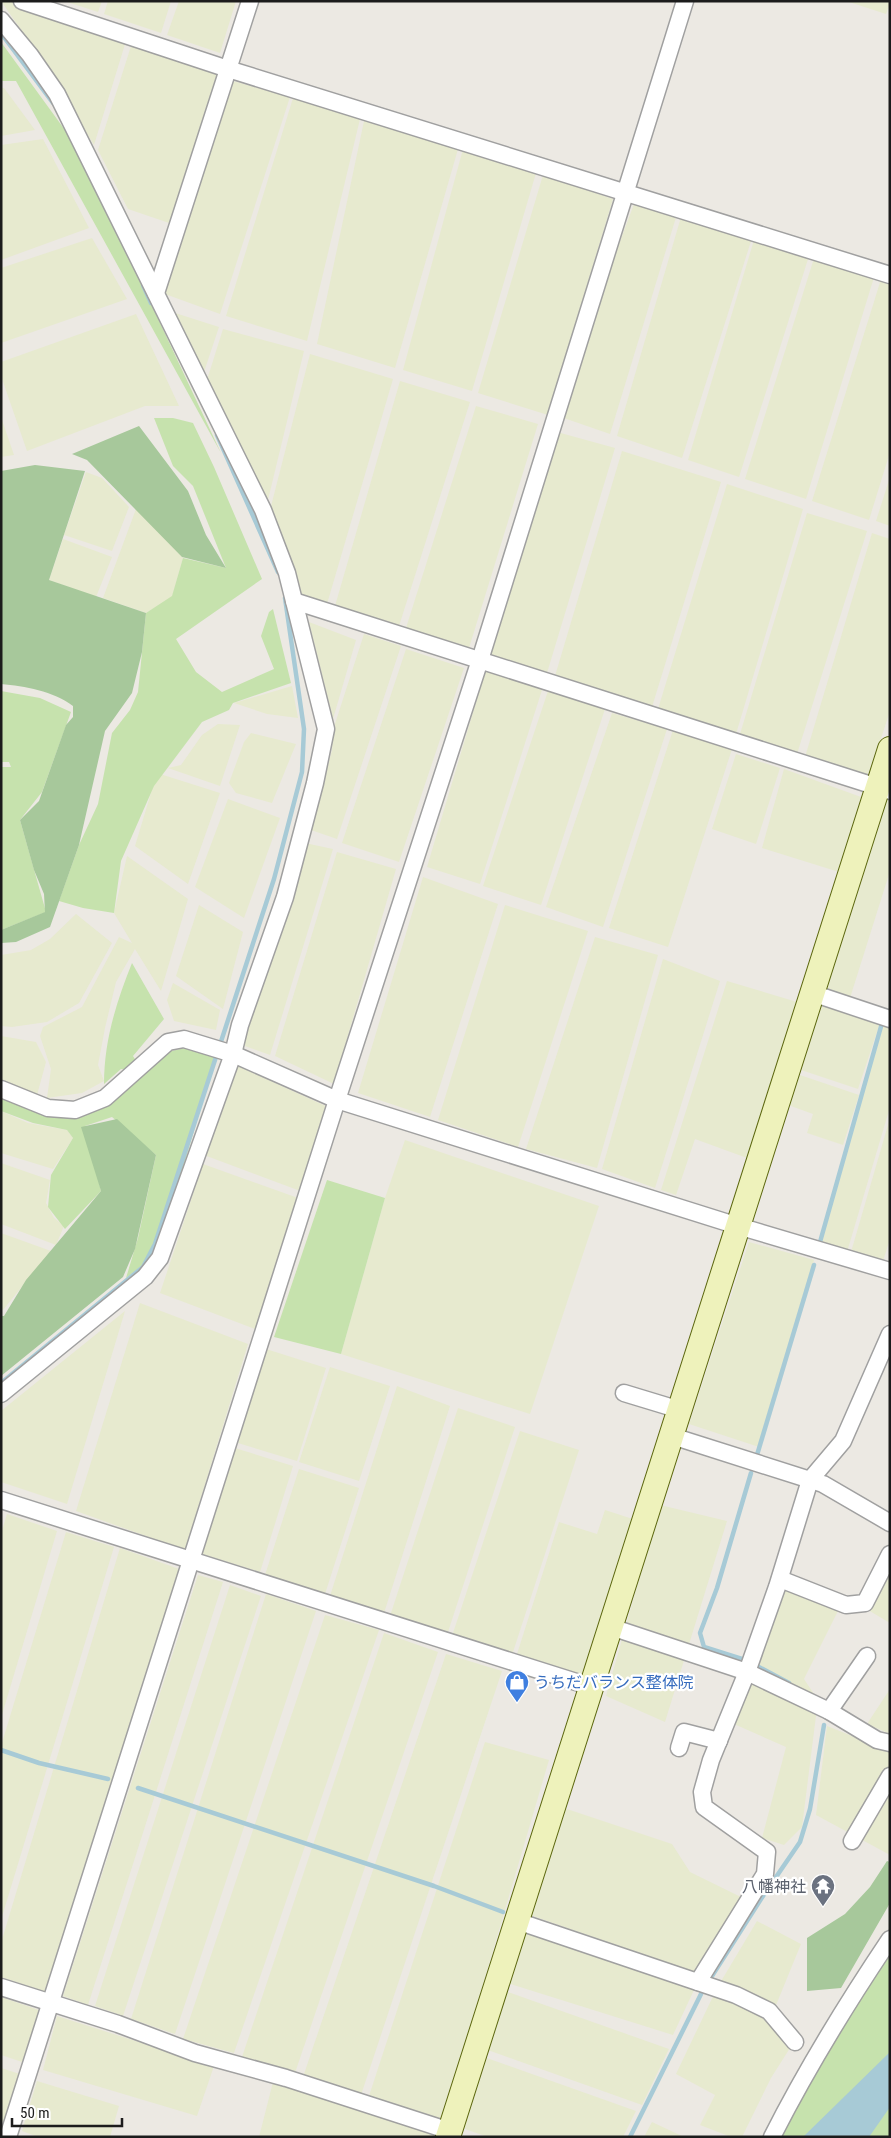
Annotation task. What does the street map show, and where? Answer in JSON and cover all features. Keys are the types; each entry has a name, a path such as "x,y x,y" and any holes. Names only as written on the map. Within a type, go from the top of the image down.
{"street":[{"path":"22,1 228,69 890,276"},
{"path":"156,293 250,1"},
{"path":"8,2137 337,1100 480,660 685,1"},
{"path":"1,20 30,55 57,94 263,510 287,573 326,729 285,897 240,1025 233,1054 160,1258 139,1283 1,1394"},
{"path":"294,601 884,789"},
{"path":"1,1987 195,2053 286,2078 449,2134 812,993 884,789 890,749"},
{"path":"812,993 890,1019"},
{"path":"1,1089 48,1108 76,1110 105,1098 168,1042 184,1039 233,1054 337,1100 738,1226 890,1271"},
{"path":"698,1982 765,1874 767,1862 767,1852 704,1806 702,1792 719,1741 747,1672 780,1579 810,1480 843,1441 890,1334"},
{"path":"624,1393 680,1410"},
{"path":"672,1436 823,1484 890,1523"},
{"path":"1,1500 592,1687"},
{"path":"780,1579 846,1605 865,1603 890,1554"},
{"path":"611,1627 747,1672 829,1711 877,1740 890,1743"},
{"path":"829,1711 867,1656"},
{"path":"679,1748 684,1732 719,1741"},
{"path":"852,1841 890,1776"},
{"path":"517,1921 736,1995 768,2011 795,2042"},
{"path":"772,2137 800,2082 890,1939"}],"green space":[{"path":"1,1 10,1 126,41 94,145 40,57"},
{"path":"64,1 102,1 98,12"},
{"path":"108,1 171,1 161,33 104,14"},
{"path":"179,1 236,1 220,53 167,35"},
{"path":"846,1 890,1 890,3 886,14"},
{"path":"1,42 78,148 221,453 16,81 1,81"},
{"path":"132,43 222,74 172,224 128,209 98,150"},
{"path":"233,81 290,97 220,314 165,294"},
{"path":"1,88 4,88 35,130 1,136"},
{"path":"293,98 360,119 307,341 226,316"},
{"path":"364,121 458,149 395,368 317,344"},
{"path":"43,139 89,228 1,260 1,145"},
{"path":"463,149 536,173 472,391 403,370"},
{"path":"543,175 613,199 548,415 478,393"},
{"path":"634,204 677,214 610,434 555,415"},
{"path":"681,217 752,238 682,458 617,436"},
{"path":"92,238 127,299 1,343 1,268"},
{"path":"754,240 809,256 739,477 688,460"},
{"path":"815,255 875,274 806,499 745,479"},
{"path":"882,276 890,279 890,452 869,520 812,501"},
{"path":"172,312 219,327 203,375"},
{"path":"136,314 179,406 145,406 27,451 1,376 1,362"},
{"path":"223,329 304,351 267,504 206,383"},
{"path":"310,354 393,379 327,604 300,596 270,510"},
{"path":"400,381 470,402 399,626 335,606"},
{"path":"476,406 538,424 469,648 406,628"},
{"path":"1,417 14,455 1,457"},
{"path":"154,418 173,418 193,423 262,579 176,639 196,672 222,692 274,669 261,636 269,612 273,609 291,683 233,703 229,710 202,722 154,786 121,861 114,913 83,908 59,901 79,845 98,804 112,733 130,710 138,692 146,613 172,596 183,558 226,568 193,486 173,466"},
{"path":"139,426 188,491 206,535 226,568 182,557 87,460 72,454"},
{"path":"557,432 615,448 547,673 489,654"},
{"path":"622,451 721,482 652,707 555,676"},
{"path":"35,465 85,471 49,580 146,613 142,652 132,693 105,731 79,845 50,927 16,942 1,943 1,930 45,912 44,894 34,870 20,820 39,801 66,725 73,717 73,706 57,697 29,688 1,684 1,471"},
{"path":"86,472 102,478 129,507 112,551 64,535"},
{"path":"890,477 890,526 876,521"},
{"path":"727,484 803,509 736,734 658,709"},
{"path":"136,509 169,541 183,558 172,597 146,613 103,598"},
{"path":"807,513 867,531 797,754 740,734"},
{"path":"872,533 890,539 890,711 868,778 805,757"},
{"path":"63,539 112,557 96,597 49,580"},
{"path":"309,622 356,640 333,719"},
{"path":"364,634 401,646 337,839 311,830 332,750 333,730"},
{"path":"406,649 464,668 399,862 342,843"},
{"path":"488,662 542,690 480,884 427,867"},
{"path":"551,682 605,709 541,905 483,886"},
{"path":"292,686 298,718 267,714 234,703"},
{"path":"1,691 40,698 71,712 42,792 20,820 46,912 1,930 1,767 11,767 9,762 1,762"},
{"path":"612,713 667,729 603,927 546,907"},
{"path":"218,724 240,725 220,786 168,768 181,765 202,735"},
{"path":"673,730 732,749 668,947 609,928"},
{"path":"251,733 296,744 272,803 236,793 229,783 244,742"},
{"path":"736,754 780,768 756,844 712,829"},
{"path":"784,769 861,797 839,872 762,848"},
{"path":"157,773 220,793 188,884 135,846"},
{"path":"228,799 280,818 244,918 195,887"},
{"path":"886,799 890,800 890,871 850,998 825,988"},
{"path":"305,843 333,849 270,1055 242,1045 282,928"},
{"path":"337,852 396,869 334,1084 275,1056"},
{"path":"127,856 188,899 161,991 135,949 116,982 105,1028 98,1065 104,1081 82,1093 47,1098 51,1069 40,1036 43,1027 82,1007 119,937 132,943 114,913"},
{"path":"423,877 498,904 430,1117 358,1093"},
{"path":"199,905 243,932 223,1009 176,976"},
{"path":"505,905 588,931 518,1147 438,1120"},
{"path":"76,914 112,943 79,1003 47,1022 12,1027 1,1026 1,955 31,950 50,939"},
{"path":"595,937 658,955 597,1168 526,1149"},
{"path":"663,959 720,981 655,1188 602,1169"},
{"path":"132,963 164,1019 133,1056 143,1072 162,1053 190,1047 216,1058 168,1217 153,1257 126,1278 138,1238 156,1155 112,1117 85,1126 101,1191 65,1229 48,1207 51,1175 73,1138 67,1130 33,1123 1,1111 1,1095 29,1108 64,1118 84,1107 135,1071 121,1069 104,1084 106,1053 112,1022"},
{"path":"727,981 797,1002 747,1158 695,1139 676,1195 661,1190"},
{"path":"173,983 220,1010 216,1030 174,1021 167,1000"},
{"path":"819,1003 880,1023 858,1089 798,1069"},
{"path":"882,1025 890,1027 890,1107 847,1252 819,1243"},
{"path":"1,1036 36,1042 46,1062 37,1095 1,1079"},
{"path":"238,1066 330,1108 303,1192 204,1155 223,1090"},
{"path":"797,1074 859,1095 843,1145 807,1133 813,1114 788,1105"},
{"path":"1,1111 28,1123 67,1130 73,1138 53,1169 1,1153"},
{"path":"890,1118 890,1239 883,1261 851,1252"},
{"path":"117,1119 156,1155 135,1249 123,1277 1,1376 1,1316 4,1316 26,1280 101,1191 81,1127"},
{"path":"405,1140 599,1206 530,1414 341,1354 385,1198"},
{"path":"1,1163 50,1180 46,1203 54,1218 64,1226 56,1245 1,1224"},
{"path":"203,1164 298,1198 255,1329 160,1293"},
{"path":"327,1180 385,1198 341,1354 274,1337"},
{"path":"1,1233 51,1251 3,1310 1,1309"},
{"path":"749,1242 814,1260 759,1447 689,1424"},
{"path":"140,1303 248,1344 185,1550 76,1511"},
{"path":"125,1311 67,1504 1,1482 1,1411"},
{"path":"266,1349 326,1368 297,1461 238,1443"},
{"path":"330,1367 390,1386 359,1481 299,1462"},
{"path":"397,1386 450,1406 384,1613 330,1596"},
{"path":"458,1408 515,1427 447,1635 390,1616"},
{"path":"520,1431 579,1450 512,1655 452,1636"},
{"path":"235,1448 293,1466 260,1572 202,1554"},
{"path":"299,1469 359,1488 325,1594 265,1575"},
{"path":"660,1505 727,1521 665,1722 606,1696"},
{"path":"605,1510 636,1520 586,1676 517,1654 559,1522 597,1534"},
{"path":"7,1514 57,1531 1,1718 1,1534"},
{"path":"66,1532 114,1547 1,1920 1,1746"},
{"path":"120,1548 182,1570 46,1992 1,1977 1,1943"},
{"path":"890,1562 890,1623 863,1607"},
{"path":"198,1575 223,1582 88,2005 63,1996"},
{"path":"230,1585 261,1596 123,2016 95,2006"},
{"path":"784,1585 840,1607 804,1679 818,1700 802,1827 784,1845 762,1838 786,1747 734,1724"},
{"path":"266,1594 316,1611 175,2034 131,2019"},
{"path":"325,1615 379,1630 234,2053 183,2039"},
{"path":"384,1633 438,1652 295,2073 242,2057"},
{"path":"446,1654 502,1671 361,2095 303,2077"},
{"path":"890,1689 890,1734 867,1724"},
{"path":"827,1726 890,1751 890,1855 816,1815"},
{"path":"485,1742 549,1760 442,2124 368,2099"},
{"path":"561,1807 672,1844 690,1872 747,1900 696,1973 530,1915"},
{"path":"887,1861 890,1862 890,1903 841,1988 807,1991 807,1938 845,1914 870,1887"},
{"path":"757,1921 801,1944 772,2015 790,2048 771,2078 742,2137 731,2137 700,2125 715,2095 676,2074 717,1988"},
{"path":"520,1931 694,1990 673,2035 507,1983"},
{"path":"890,1939 890,2137 776,2137"},
{"path":"505,1991 669,2049 642,2105 485,2049"},
{"path":"1,1997 42,2011 22,2062 1,2055"},
{"path":"57,2016 214,2066 197,2116 43,2070"},
{"path":"484,2057 636,2111 623,2137 488,2137 462,2128"},
{"path":"1,2068 23,2075 8,2123 1,2121"},
{"path":"37,2081 119,2106 110,2137 38,2137 22,2131"},
{"path":"273,2082 435,2135 434,2137 259,2137"},
{"path":"652,2122 684,2137 644,2137"}],"water":[{"path":"890,2052 890,2107 869,2137 803,2137"}],"waterway":[{"path":"1,33 53,103"},
{"path":"143,285 151,303"},
{"path":"217,435 278,572"},
{"path":"1,1383 143,1267 155,1244 274,879 302,772 304,729 285,598"},
{"path":"820,1242 882,1023"},
{"path":"757,1455 814,1265"},
{"path":"742,1659 704,1647 700,1633 717,1588 751,1473"},
{"path":"757,1666 789,1683"},
{"path":"712,1976 800,1842 810,1809 824,1725"},
{"path":"1,1750 39,1763 108,1779"},
{"path":"138,1788 434,1886 503,1912"},
{"path":"630,2137 702,1992"}],"place":[{"name":"うちだバランス整体院","path":"517,1703"},
{"name":"八幡神社","path":"823,1907"}]}
